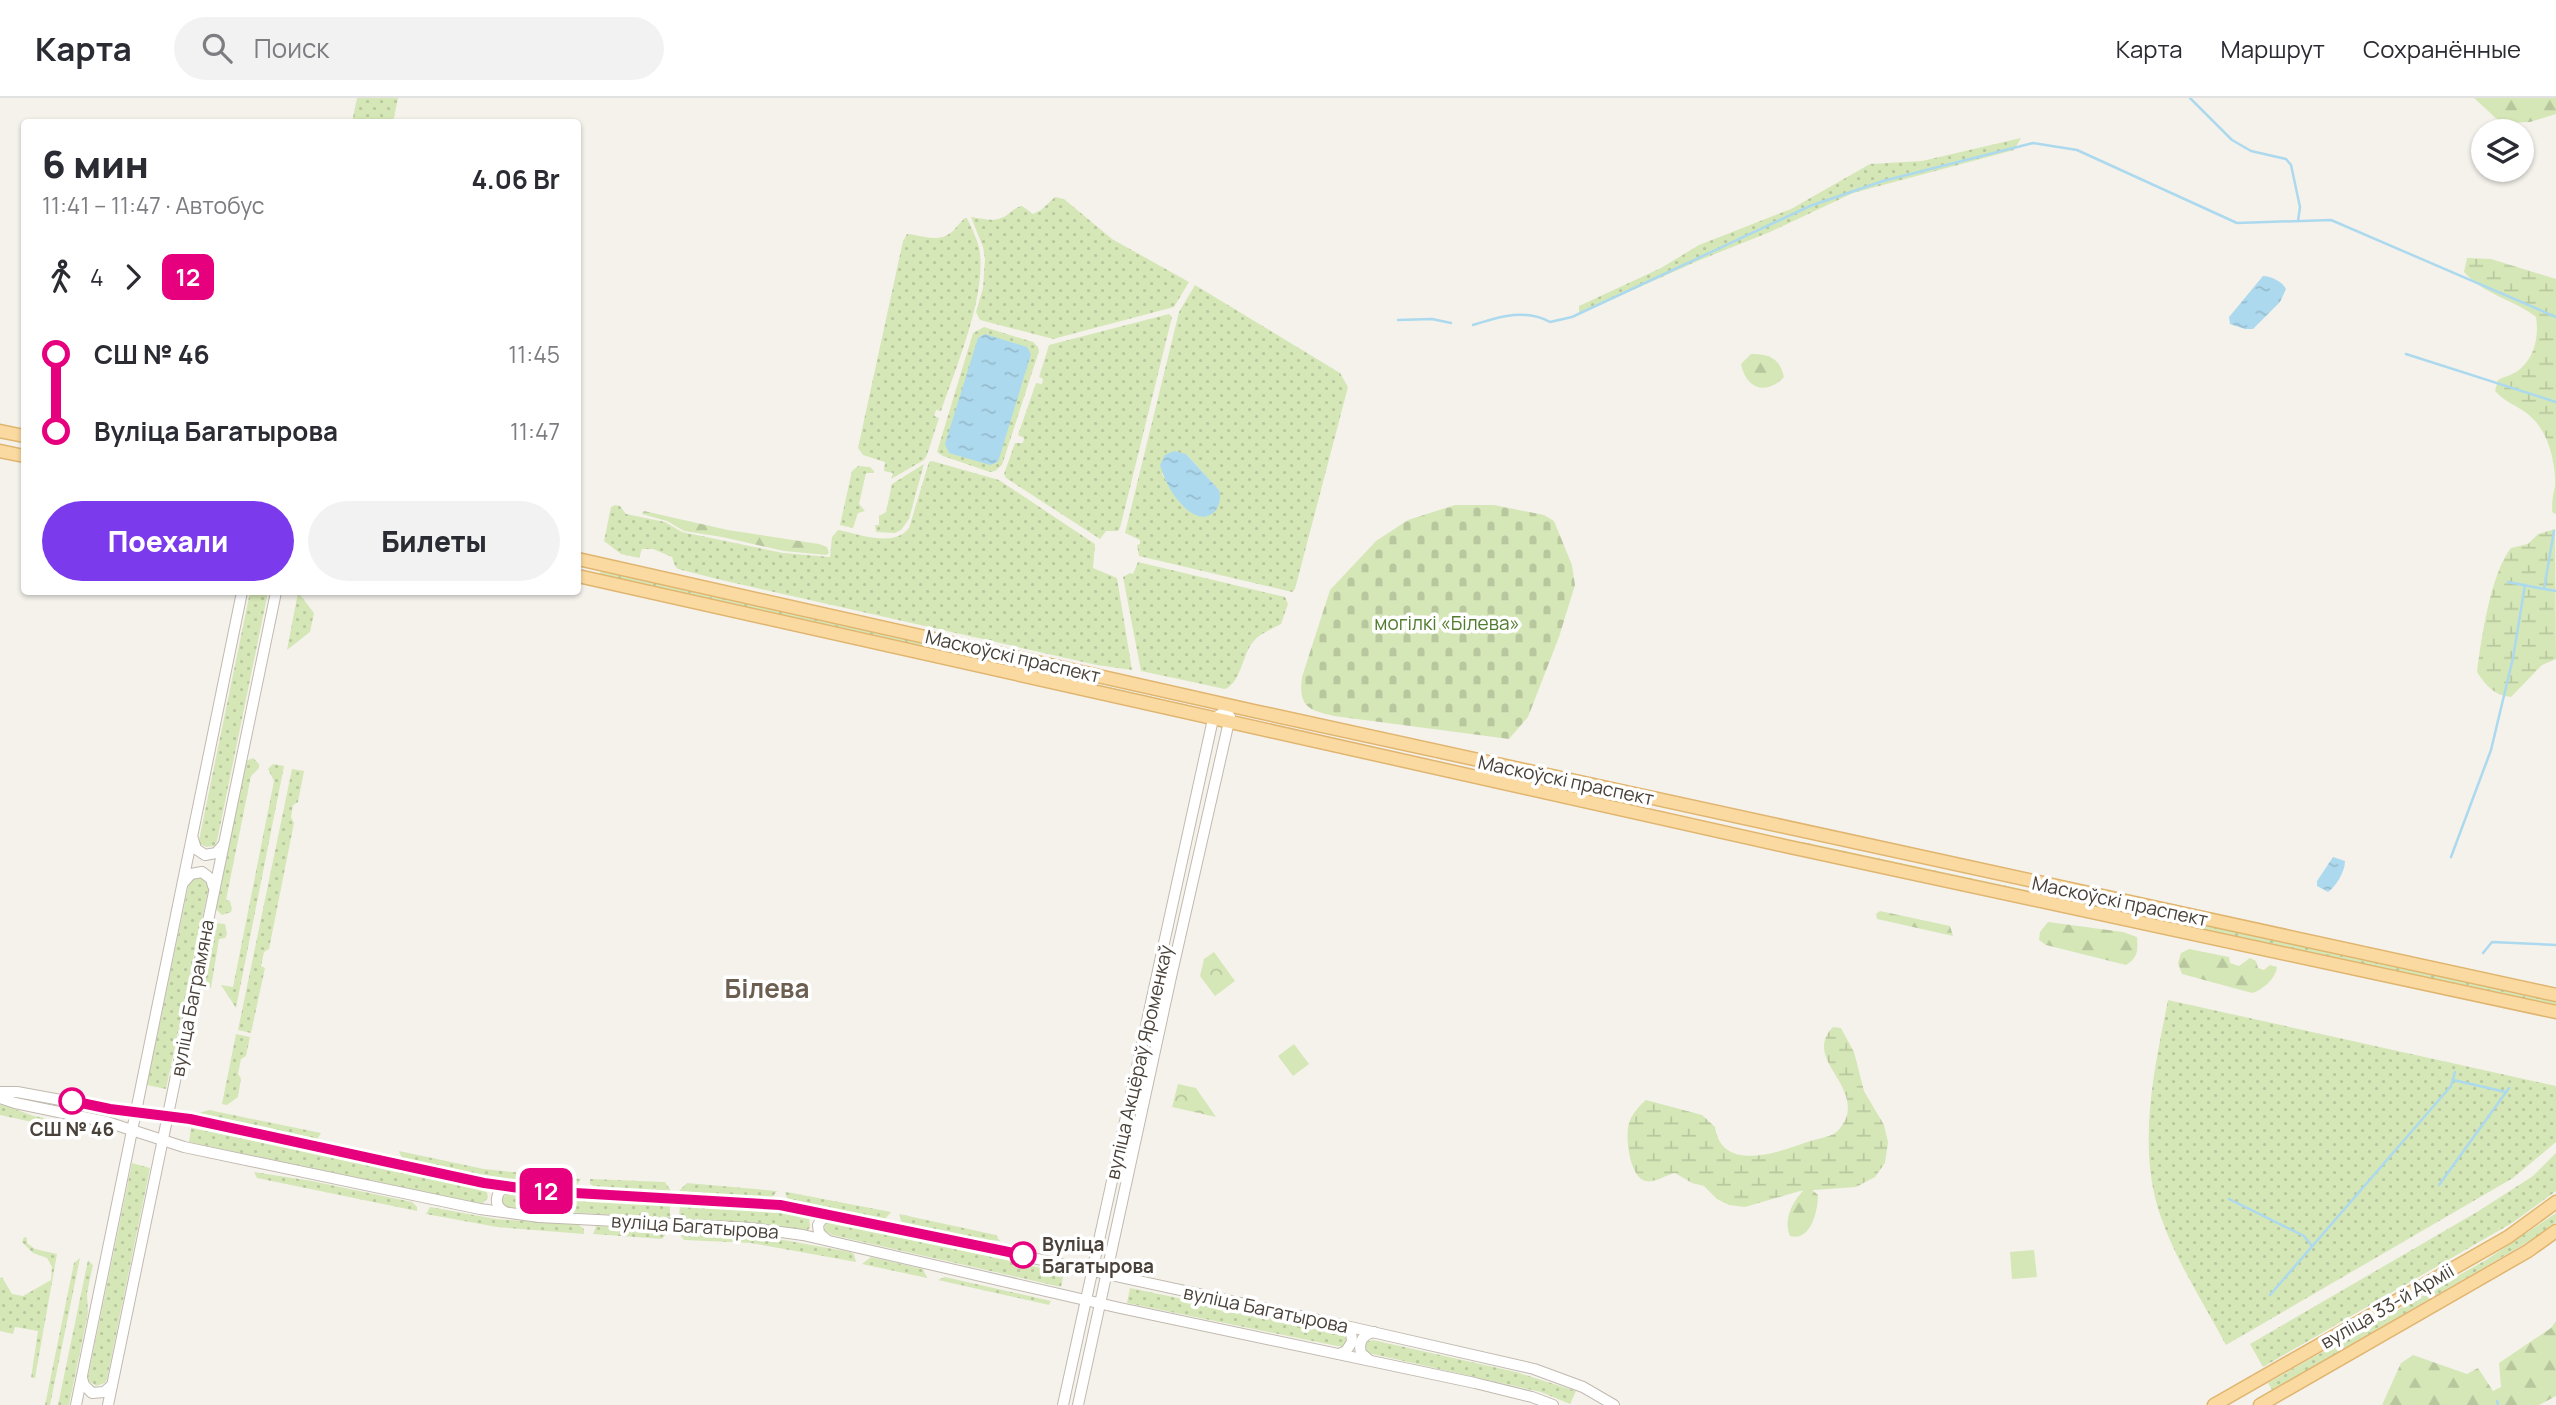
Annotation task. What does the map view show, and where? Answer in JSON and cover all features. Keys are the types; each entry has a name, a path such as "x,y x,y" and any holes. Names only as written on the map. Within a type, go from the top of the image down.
{"main road":[{"path":"0,431 21,435"},
{"path":"0,451 21,455"},
{"path":"582,577 583,560"},
{"name":"Маскоўскі праспект","path":"583,560 1589,785 2556,995"},
{"name":"Маскоўскі праспект","path":"582,577 1587,802 2556,1012"},
{"path":"1587,802 1592,800 1595,794 1589,785"},
{"name":"вуліца 33-й Арміі","path":"2214,1405 2508,1237 2556,1202"},
{"name":"вуліца 33-й Арміі","path":"2260,1405 2528,1251 2556,1231"}],"street":[{"name":"вуліца Баграмяна","path":"76,1405 242,595"},
{"name":"вуліца Баграмяна","path":"108,1405 275,595"},
{"path":"1213,719 1232,706"},
{"name":"вуліца Акцёраў Яроменкаў","path":"1078,1405 1232,706"},
{"name":"вуліца Акцёраў Яроменкаў","path":"1063,1405 1213,719"},
{"path":"192,838 195,849 205,855 216,853 223,843"},
{"path":"184,883 191,874 202,872 211,879 213,890"},
{"name":"вуліца Багатырова","path":"0,1092 17,1092 110,1109 169,1116 484,1183 541,1191 780,1205 807,1209 1534,1369 1583,1387 1614,1405"},
{"name":"вуліца Багатырова","path":"0,1097 15,1103 107,1122 184,1147 480,1209 507,1213 751,1228 803,1235 1521,1394 1553,1405"},
{"path":"480,1209 489,1204 492,1198 492,1191 484,1183"},
{"path":"507,1213 498,1206 496,1199 500,1191 510,1186"},
{"path":"803,1235 809,1233 815,1225 815,1217 807,1209"},
{"path":"827,1240 821,1236 818,1225 825,1216 832,1215"},
{"path":"1339,1354 1349,1349 1352,1342 1352,1335 1346,1326"},
{"path":"1368,1360 1361,1353 1360,1343 1364,1336 1375,1332"},
{"path":"82,1374 84,1385 92,1393 104,1392 111,1387 113,1379"}],"green space":[{"path":"357,98 398,98 394,119 353,119"},
{"path":"2474,98 2556,98 2556,114 2534,121 2497,119"},
{"path":"2021,138 2014,150 1853,193 1770,232 1579,314 1579,306 1661,268 1699,245 1791,209 1870,164 1922,161"},
{"path":"1055,197 1064,199 1112,239 1189,282 1174,307 1053,339 980,320 976,312 983,288 985,259 971,217 998,219 1022,206 1033,214"},
{"path":"965,218 975,236 980,254 974,312 941,411 936,410 934,416 939,418 927,455 924,460 891,479 893,473 884,471 885,462 863,455 858,448 903,241 907,234 930,238 948,235"},
{"path":"2467,258 2491,259 2556,279 2556,514 2553,513 2552,506 2554,469 2544,434 2530,416 2495,391 2498,380 2517,372 2529,359 2536,339 2536,317 2472,280 2464,272"},
{"path":"1195,285 1340,373 1348,387 1295,589 1292,592 1139,556 1137,545 1140,540 1125,533 1179,312","holes":["1186,454 1219,490 1198,516 1181,504 1162,474"]},
{"path":"1169,314 1172,317 1120,528 1118,531 1106,531 1100,539 1006,478 1004,474 1015,443 1023,443 1024,438 1018,435 1036,383 1042,384 1043,379 1039,377 1049,345"},
{"path":"984,327 1033,342 1039,351 1002,465 990,472 937,452 973,333"},
{"path":"1751,354 1773,358 1780,365 1784,377 1764,388 1752,384 1741,364"},
{"path":"929,462 999,480 1095,544 1093,568 1117,578 1132,670 1097,665 717,579 678,569 672,557 653,549 642,549 639,558 621,554 604,541 611,507 615,505 620,506 626,514 665,522 682,532 783,553 830,557 832,537 838,530 876,538 903,534 909,528"},
{"path":"924,464 909,519 901,530 895,533 876,532 875,525 879,525 879,516 886,512 892,484"},
{"path":"858,466 870,467 874,473 866,473 859,504 865,511 858,513 853,528 840,525 852,471"},
{"name":"могілкі «Білева»","path":"1455,505 1494,505 1544,515 1554,521 1572,565 1575,585 1559,637 1528,717 1509,739 1334,716 1307,706 1302,695 1302,677 1330,590 1376,541 1408,520"},
{"path":"644,511 728,530 819,544 827,547 829,553 826,555 784,551 684,531 667,521 642,514"},
{"path":"2555,529 2556,659 2542,665 2511,697 2505,696 2491,689 2477,672 2493,589 2511,548 2528,544 2538,534"},
{"path":"1138,562 1285,597 1288,604 1281,624 1253,642 1235,681 1225,689 1141,671 1123,577 1133,574"},
{"path":"602,570 1188,705 1187,708 599,574"},
{"path":"249,595 267,595 217,841 214,846 206,847 200,844"},
{"path":"297,595 300,595 314,613 310,632 287,650"},
{"path":"253,758 259,768 251,776 226,900 230,901 232,909 222,915 216,909 246,761"},
{"path":"273,764 284,766 236,1008 221,985 233,987 274,781 268,769"},
{"path":"292,769 304,771 298,802 293,805 291,817 294,823 269,949 264,952 261,966 265,968 251,1033 238,1030"},
{"path":"1803,842 2146,916 2146,920 1802,845"},
{"path":"199,875 209,886 166,1089 147,1085 189,883 191,878"},
{"path":"1880,911 1950,926 1953,936 1877,919 1876,914"},
{"path":"2048,922 2123,932 2137,937 2136,953 2133,960 2126,965 2046,945 2039,940 2040,932"},
{"path":"2192,922 2556,1001 2556,1008 2190,928"},
{"path":"215,923 225,924 227,934 225,938 219,939 211,988 203,986 212,926"},
{"path":"2189,949 2229,957 2230,963 2239,966 2250,958 2256,961 2258,968 2264,970 2270,965 2277,967 2268,983 2252,993 2182,974 2178,963 2181,953"},
{"path":"1214,952 1235,981 1215,996 1200,976 1204,959"},
{"path":"2168,1000 2556,1086 2556,1142 2513,1178 2226,1345 2169,1238 2156,1201 2151,1176 2151,1100"},
{"path":"1833,1027 1841,1028 1854,1052 1864,1091 1884,1125 1888,1142 1885,1163 1875,1177 1856,1187 1800,1191 1745,1207 1729,1205 1717,1199 1704,1186 1692,1183 1675,1173 1651,1181 1638,1176 1629,1154 1628,1129 1634,1113 1646,1100 1702,1115 1715,1127 1720,1142 1729,1151 1740,1155 1769,1154 1837,1132 1846,1117 1848,1103 1824,1049 1826,1038"},
{"path":"236,1034 250,1037 238,1074 241,1078 238,1097 227,1105 222,1104"},
{"path":"1294,1044 1309,1064 1293,1076 1278,1056"},
{"path":"1178,1084 1196,1088 1216,1117 1172,1107"},
{"path":"0,1104 34,1116 99,1129 96,1136 0,1115"},
{"path":"209,1110 321,1133 316,1141 271,1128 199,1113"},
{"path":"191,1128 483,1188 488,1198 482,1204 189,1142"},
{"path":"399,1151 484,1169 581,1179 577,1185 482,1176 402,1159"},
{"path":"2556,1153 2556,1191 2512,1223 2263,1367 2250,1344 2477,1212 2533,1176"},
{"path":"132,1163 150,1168 107,1379 105,1383 96,1386 88,1377"},
{"path":"254,1172 412,1202 417,1211 257,1178"},
{"path":"590,1179 665,1182 671,1191 595,1187 590,1184"},
{"path":"687,1183 777,1191 772,1198 679,1191"},
{"path":"1804,1190 1812,1190 1818,1195 1815,1216 1803,1234 1790,1236 1790,1212"},
{"path":"785,1192 891,1212 884,1220 792,1201 787,1198"},
{"path":"508,1193 545,1198 670,1204 670,1219 509,1208 502,1203"},
{"path":"680,1205 805,1215 809,1218 810,1227 808,1230 802,1230 679,1219"},
{"path":"430,1207 496,1219 579,1225 584,1229 584,1234 497,1227 426,1214"},
{"path":"2556,1213 2556,1222 2535,1238 2272,1390 2268,1383 2486,1260"},
{"path":"899,1214 996,1235 1000,1241 968,1238 902,1224"},
{"path":"826,1222 1064,1273 1061,1287 832,1235 824,1230"},
{"path":"596,1226 668,1230 662,1239 593,1234"},
{"path":"677,1231 767,1237 850,1252 854,1254 856,1262 751,1243 684,1240"},
{"path":"24,1237 35,1249 57,1254 35,1378 31,1378 38,1331 15,1327 13,1334 0,1331 0,1278 2,1277 12,1294 23,1296 51,1280 52,1267 47,1258 33,1253 22,1242"},
{"path":"2034,1250 2037,1277 2012,1279 2010,1252"},
{"path":"871,1257 923,1269 927,1278 862,1264"},
{"path":"80,1258 50,1405 45,1405 74,1263"},
{"path":"88,1260 93,1265 87,1293 88,1313 69,1405 58,1405"},
{"path":"945,1277 1051,1301 1049,1305 938,1280"},
{"path":"1130,1288 1347,1333 1350,1337 1344,1347 1337,1346 1127,1303"},
{"path":"2556,1321 2556,1396 2539,1405 2382,1405 2401,1363 2413,1355 2467,1374 2478,1368 2493,1391 2501,1387 2499,1363 2551,1328"},
{"path":"1373,1340 1516,1372 1576,1391 1570,1404 1541,1392 1368,1353 1365,1350 1366,1342"}],"water":[{"path":"2263,276 2276,280 2286,289 2280,302 2253,329 2230,324 2229,317"},
{"path":"985,334 1027,347 1031,354 998,462 990,465 949,453 945,444 978,338"},
{"path":"1174,451 1186,454 1219,490 1217,509 1208,516 1197,516 1190,512 1175,497 1168,484 1160,465 1165,455"},
{"path":"2333,857 2345,861 2345,865 2328,892 2317,886 2317,881"}],"waterway":[{"path":"2190,98 2232,140 2251,151 2286,159 2291,165 2300,207 2298,221"},
{"path":"1473,325 1512,315 1531,315 1550,322 1572,317 1810,206 1883,181 2033,143 2077,150 2237,223 2331,220 2556,317"},
{"path":"1398,320 1432,319 1451,323"},
{"path":"2406,354 2556,402"},
{"path":"2554,531 2544,589 2556,591"},
{"path":"2508,582 2544,589"},
{"path":"2451,857 2491,750 2513,658 2525,585"},
{"path":"2483,953 2492,942 2556,945"},
{"path":"2270,1295 2451,1086 2455,1072"},
{"path":"2453,1080 2506,1092"},
{"path":"2439,1185 2509,1088"},
{"path":"2229,1199 2304,1236 2312,1246"},
{"path":"2497,1401 2498,1405"}],"bus line":[{"name":"12","path":"72,1101 110,1109 190,1119 484,1183 541,1191 780,1205 1023,1255"}],"place":[{"name":"СШ № 46","path":"72,1101"},
{"name":"Вуліца Багатырова","path":"1023,1255"}],"district":[{"name":"Білева","path":"767,988"}]}
